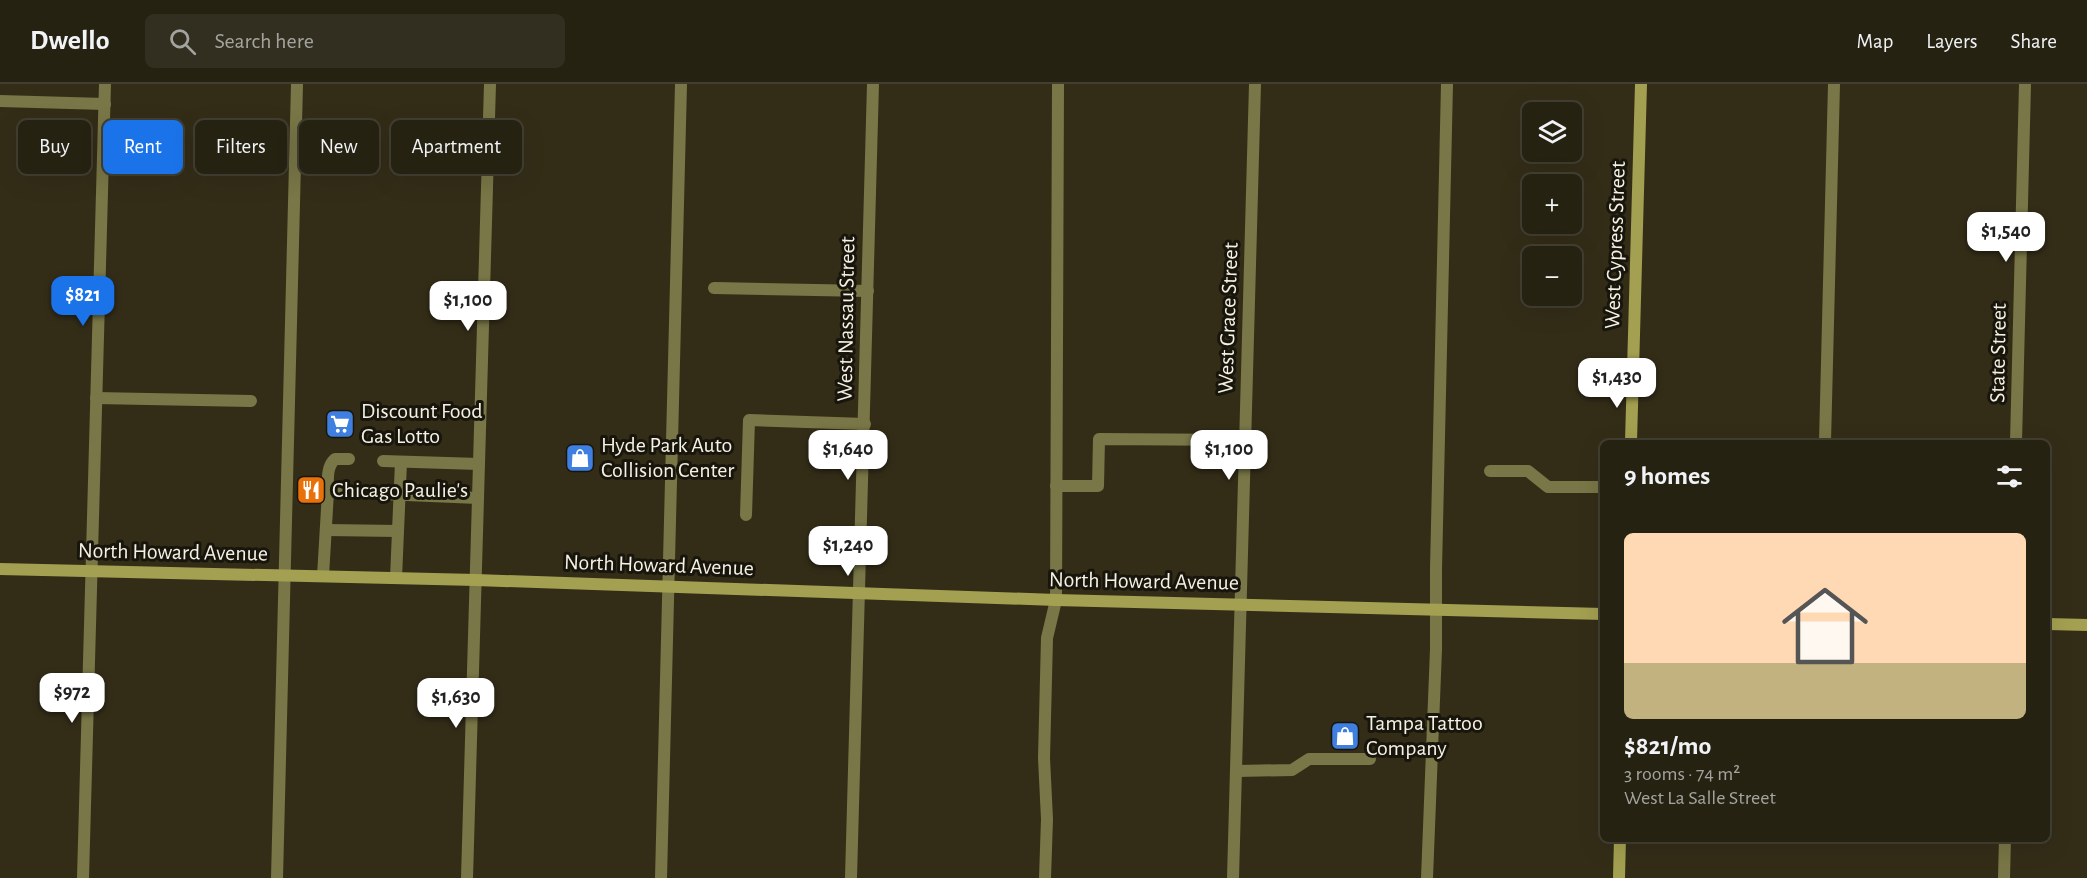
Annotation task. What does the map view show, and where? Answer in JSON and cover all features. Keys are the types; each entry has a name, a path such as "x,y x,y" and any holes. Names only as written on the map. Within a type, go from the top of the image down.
{"main road":[{"name":"West Cypress Street","path":"1631,440 1641,84"},
{"name":"North Howard Avenue","path":"0,569 476,580 1056,600 1600,614"},
{"path":"2050,624 2087,625"},
{"path":"1619,878 1620,842"}],"street":[{"path":"83,878 105,84"},
{"path":"277,878 297,84"},
{"path":"467,878 490,84"},
{"path":"661,878 681,84"},
{"name":"West Nassau Street","path":"851,878 873,84"},
{"path":"1045,878 1047,819 1044,758 1047,638 1056,600 1058,84"},
{"name":"West Grace Street","path":"1233,878 1255,84"},
{"path":"1427,878 1436,649 1448,84"},
{"path":"1825,440 1834,84"},
{"name":"State Street","path":"2016,440 2025,84"},
{"path":"0,101 105,104"},
{"path":"714,288 868,291"},
{"path":"96,398 251,402"},
{"path":"746,515 749,420 864,424"},
{"path":"1056,486 1098,486 1099,439 1245,440"},
{"path":"323,576 329,468 335,459 349,459"},
{"path":"383,461 479,464"},
{"path":"396,578 401,462"},
{"path":"1490,471 1527,471 1548,487 1600,487"},
{"path":"327,492 348,493"},
{"path":"383,494 478,498"},
{"path":"326,530 398,531"},
{"path":"1237,771 1292,770 1309,759 1370,759"},
{"path":"2004,878 2005,842"}],"place":[{"name":"Discount Food Gas Lotto","path":"340,424"},
{"name":"Hyde Park Auto Collision Center","path":"580,458"},
{"name":"Chicago Paulie's","path":"311,490"},
{"name":"Tampa Tattoo Company","path":"1345,736"}]}
